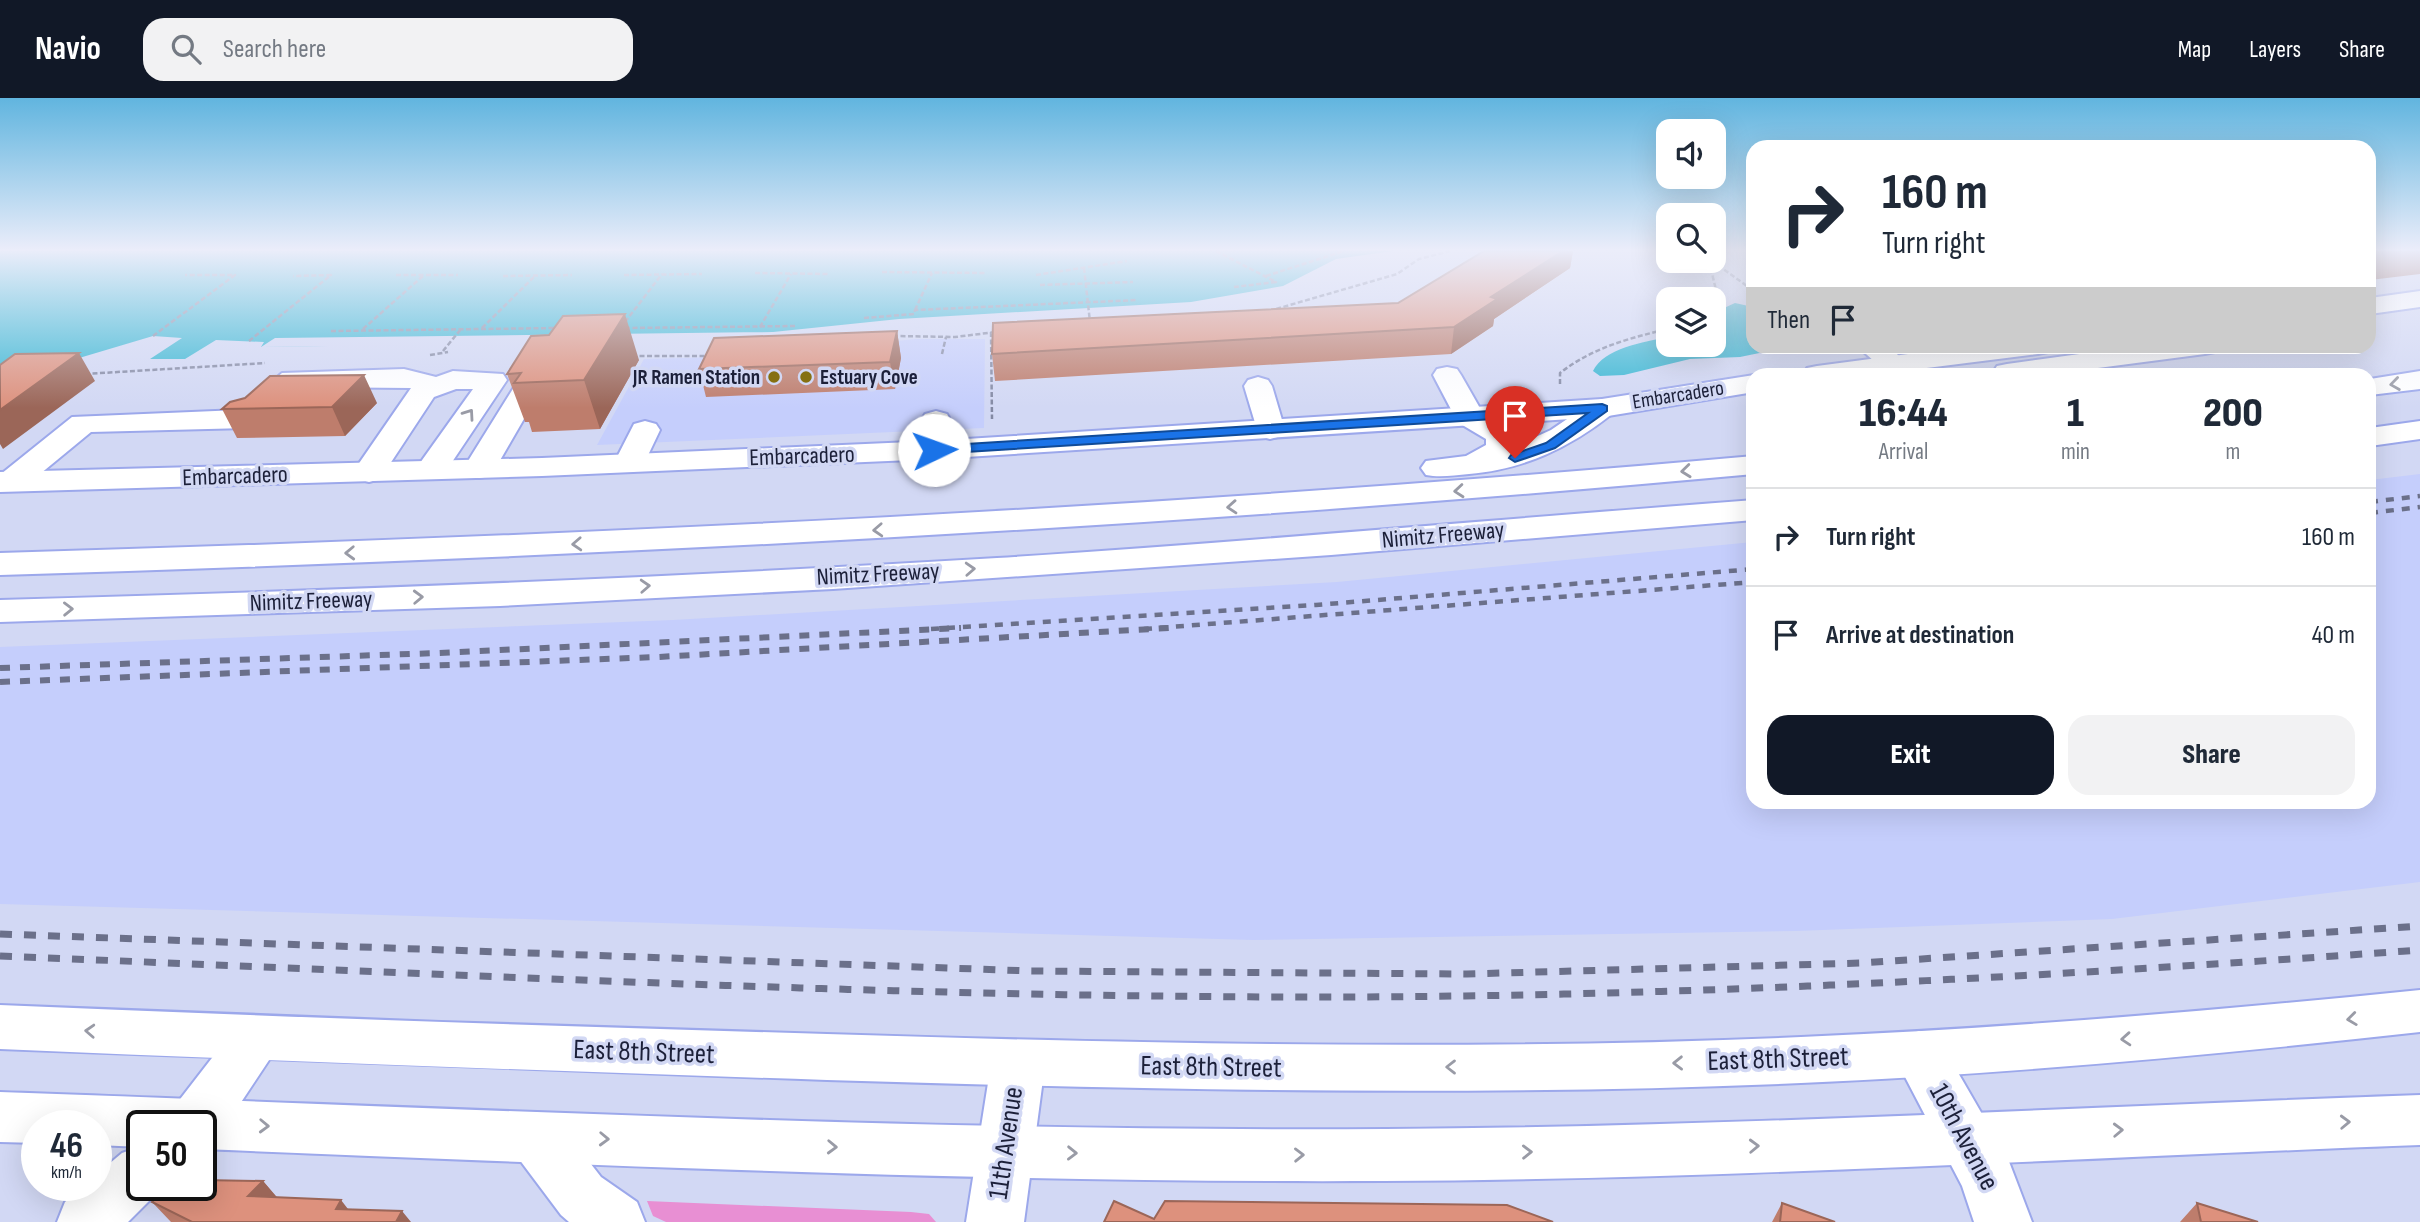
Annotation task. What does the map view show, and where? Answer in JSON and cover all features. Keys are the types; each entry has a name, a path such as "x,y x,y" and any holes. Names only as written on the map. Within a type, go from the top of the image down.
{"main road":[{"path":"2376,325 2420,320"},
{"path":"1881,354 1894,364"},
{"path":"1863,368 1974,354"},
{"path":"2034,368 2143,354"},
{"path":"6,481 83,423 247,419 292,379 404,377 436,372 453,380 493,380 430,470"},
{"path":"369,472 436,372"},
{"path":"1447,375 1470,417 1499,434 1502,442 1500,450 1472,465"},
{"path":"479,469 533,379"},
{"path":"2376,386 2420,380"},
{"name":"Embarcadero","path":"6,481 630,463 935,435 1270,430 1602,408 1746,384"},
{"path":"1258,386 1270,430"},
{"name":"Embarcadero","path":"1602,408 1672,413 1746,405"},
{"path":"971,525 1134,491 1472,465 1515,458 1551,445 1602,408"},
{"path":"630,463 645,430"},
{"path":"2376,436 2420,430"},
{"path":"2376,453 2420,448"},
{"name":"Nimitz Freeway","path":"0,564 570,545 971,525 1486,489 1746,466"},
{"name":"Nimitz Freeway","path":"0,611 456,595 1037,565 1334,545 1746,511"},
{"name":"East 8th Street","path":"0,1027 1018,1065 1459,1067 1919,1054 2166,1037 2420,1011"},
{"path":"205,1110 257,1038"},
{"name":"10th Avenue","path":"1919,1054 1988,1178 2003,1222"},
{"name":"11th Avenue","path":"995,1222 1003,1152 1018,1065"},
{"path":"0,1117 126,1122"},
{"path":"217,1125 1003,1152 1245,1155 1492,1153 2420,1120"},
{"path":"536,1137 581,1196 616,1222"},
{"path":"86,1222 126,1186"}],"path":[{"path":"153,336 196,303"},
{"path":"249,341 296,303"},
{"path":"363,330 392,303"},
{"path":"482,329 508,303"},
{"path":"639,303 620,328 796,326"},
{"path":"759,328 773,303"},
{"path":"864,318 914,314 918,303"},
{"path":"915,310 1057,303"},
{"path":"1078,324 1090,323 1088,303"},
{"path":"1258,314 1294,303"},
{"path":"331,331 565,328"},
{"path":"442,352 461,329"},
{"path":"886,338 946,337 1003,331"},
{"path":"991,332 992,427"},
{"path":"1567,394 1560,384 1560,373 1570,364 1617,343 1656,332"},
{"path":"943,354 946,337"},
{"path":"422,353 436,372"},
{"path":"628,356 680,358 720,355"},
{"path":"677,364 680,358"},
{"path":"76,374 236,368 268,363"}],"shaded area":[{"path":"0,303 1200,303 660,341 261,347 264,342 216,340 185,359 150,359 182,338 153,336 59,364 0,364"},
{"path":"1737,303 1746,305 1746,354 1755,354 1740,357 1690,359 1624,375 1600,376 1593,371 1598,363 1615,351 1656,339 1656,357 1726,357 1726,307"},
{"name":"Estuary Cove","path":"915,339 985,339 984,428 597,445 644,359 764,356"},
{"path":"2420,474 2420,882 2112,919 1796,931 1253,940 0,904 0,647 673,620 1337,582 1746,543 1746,809 2376,809 2376,479"},
{"path":"647,1201 911,1212 929,1214 936,1222 666,1222 653,1216"}],"pier":[{"path":"1166,303 1251,303 1194,314 1109,317 984,327 926,327 743,343 261,347 275,338 773,332 899,319"}],"building":[{"path":"1389,303 1490,303 1454,327 992,354 993,323"},
{"path":"625,314 584,380 514,383 521,373 507,374 531,336 549,335 563,316"},
{"path":"897,331 890,362 699,369 714,338"},
{"path":"79,353 0,410 0,365 15,354"},
{"path":"364,375 332,407 222,409 230,402 245,398 270,376"},
{"path":"217,1180 263,1181 248,1196 341,1200 336,1209 402,1211 396,1222 192,1222 152,1202 217,1201"},
{"path":"1114,1201 1154,1219 1165,1201 1507,1205 1553,1222 1104,1222"},
{"path":"1782,1203 1835,1222 1780,1222"},
{"path":"2197,1203 2258,1222 2201,1222"}],"railway":[{"path":"2376,501 2420,496"},
{"path":"2376,512 2420,507"},
{"path":"931,629 1316,605 1746,570"},
{"path":"1144,629 1746,583"},
{"path":"0,668 439,653 961,628"},
{"path":"0,682 658,657 1169,628"},
{"path":"0,934 1031,971 1467,974 1861,963 2420,926"},
{"path":"0,956 806,988 1289,997 1714,990 1996,977 2420,950"}],"place":[{"name":"JR Ramen Station","path":"774,377"},
{"name":"Estuary Cove","path":"806,377"}],"route":[{"path":"934,450 1602,408 1551,445 1515,458"}]}
